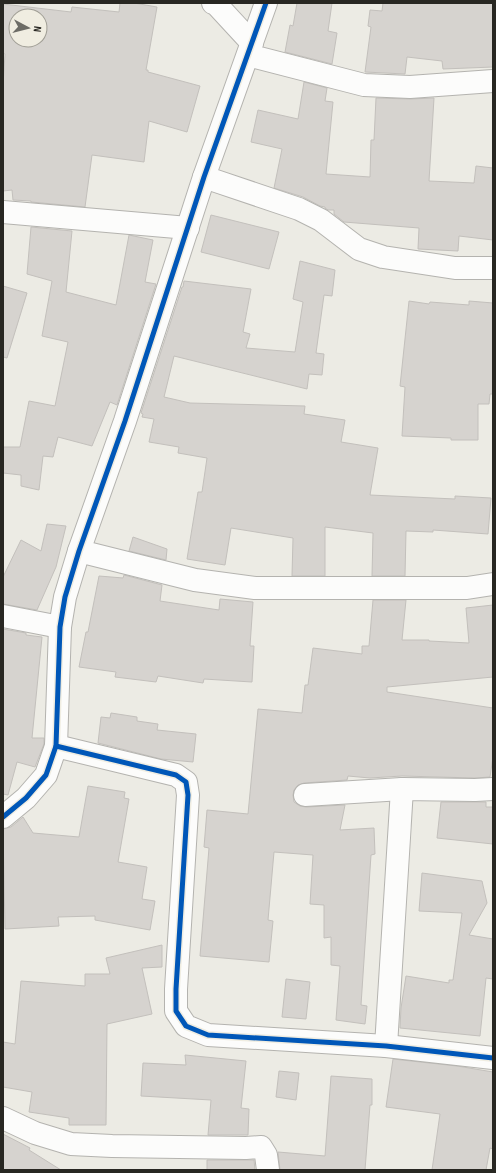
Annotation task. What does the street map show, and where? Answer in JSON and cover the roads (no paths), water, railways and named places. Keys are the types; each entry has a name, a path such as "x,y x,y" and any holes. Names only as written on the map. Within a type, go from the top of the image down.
{"street":[{"path":"217,3 250,49 364,86 410,87 493,80"},
{"path":"3,817 26,798 46,775 56,746 60,627 65,597 79,551 125,421 204,178 266,3"},
{"path":"204,178 299,209 321,220 359,249 383,257 454,268 493,268"},
{"path":"3,212 188,228"},
{"path":"79,551 195,580 255,588 467,588 493,584"},
{"path":"3,616 60,627"},
{"path":"56,746 176,775 186,782 188,795 176,989 176,1011 186,1026 208,1035 386,1046 493,1058"},
{"path":"386,1046 402,789"},
{"path":"305,795 402,789 493,789"},
{"path":"3,1118 35,1133 71,1144 246,1148 261,1146 266,1155 268,1170"}]}
